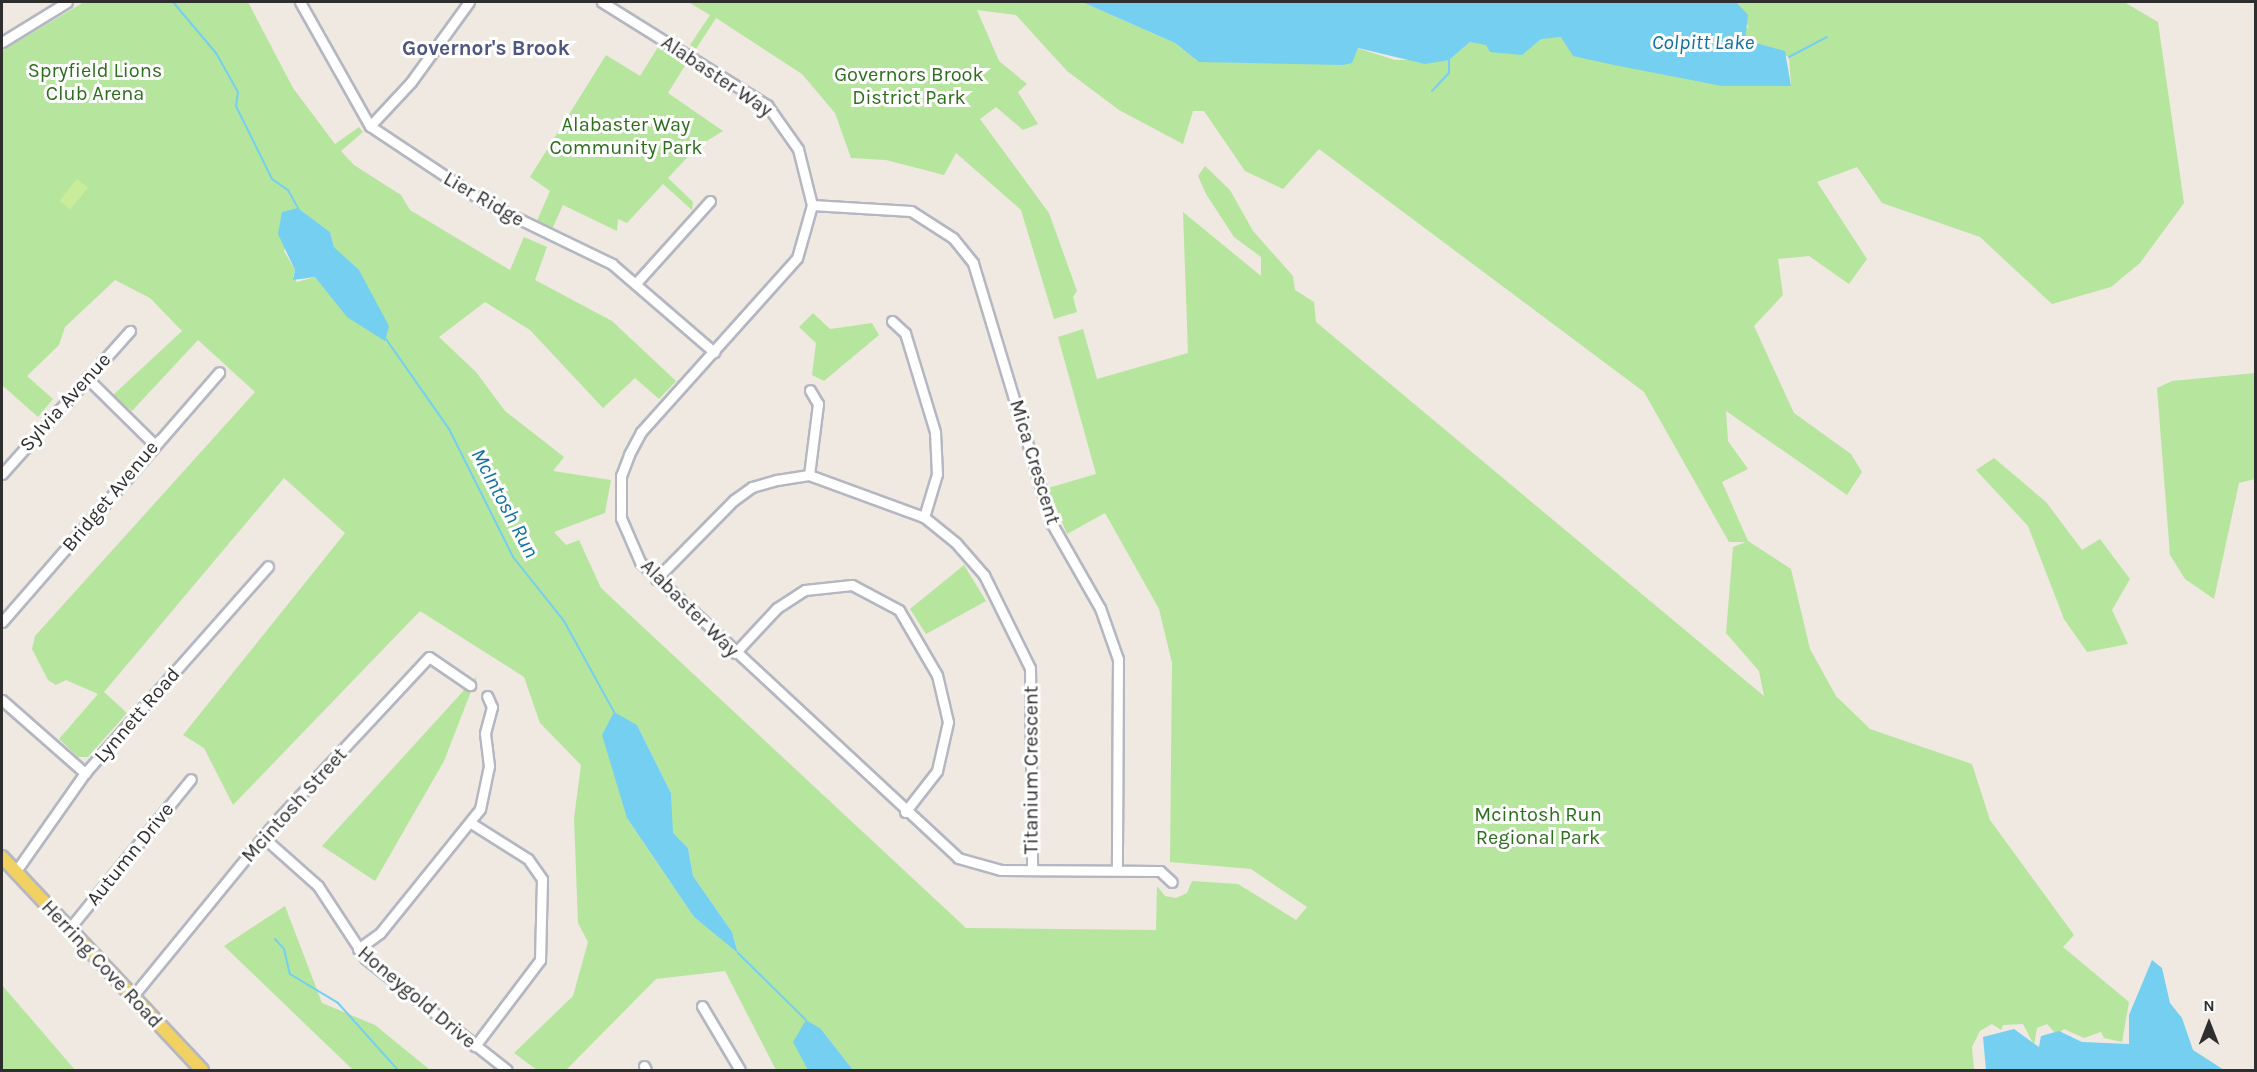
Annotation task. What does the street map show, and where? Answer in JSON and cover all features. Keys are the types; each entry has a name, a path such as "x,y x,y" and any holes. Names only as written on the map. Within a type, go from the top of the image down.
{"main road":[{"name":"Herring Cove Road","path":"2,857 202,1071"}],"street":[{"path":"2,42 67,2"},
{"name":"Lier Ridge","path":"300,2 370,126 486,203 637,282 714,352"},
{"path":"370,126 411,82 469,2"},
{"name":"Alabaster Way","path":"602,2 767,105 798,148 812,205 797,258 641,432 621,476 627,537 656,579 905,812 958,858 1001,870 1160,871 1172,882"},
{"path":"637,282 710,201"},
{"name":"Mica Crescent","path":"812,205 911,212 953,238 972,263 1052,524 1101,608 1118,659 1118,870"},
{"path":"892,321 905,333 935,432 937,474 924,517"},
{"name":"Sylvia Avenue","path":"2,474 130,331"},
{"name":"Bridget Avenue","path":"2,622 154,444 219,372"},
{"path":"87,378 154,444"},
{"path":"656,579 752,487 809,475 818,404 810,390"},
{"name":"Titanium Crescent","path":"809,475 924,517 957,543 984,576 1030,668 1032,870"},
{"name":"Lynnett Road","path":"16,871 85,773 268,566"},
{"path":"735,653 777,608 805,590 852,585 899,610 937,675 948,722 937,771 905,812"},
{"name":"Mcintosh Street","path":"133,996 263,837 429,657 470,685"},
{"path":"358,950 380,933 471,823 488,782 485,733 492,711 487,696"},
{"path":"2,700 85,773"},
{"name":"Autumn Drive","path":"69,929 191,779"},
{"path":"471,823 537,867 542,890 537,967 475,1046"},
{"name":"Honeygold Drive","path":"263,837 318,886 358,950 507,1071"},
{"path":"702,1006 740,1071"}],"green space":[{"path":"84,2 248,2 293,88 335,144 359,127 363,132 341,151 354,165 401,195 410,210 510,270 524,237 547,247 535,280 612,321 676,381 659,399 635,378 603,408 530,330 485,302 439,337 476,372 505,411 564,457 553,471 611,480 605,513 554,532 566,545 579,540 601,588 966,928 1156,930 1157,886 1165,896 1176,898 1187,893 1192,881 1238,884 1296,920 1307,907 1251,869 1170,862 1172,663 1159,609 1105,513 1067,534 1048,488 1096,474 1058,337 1083,329 1097,379 1188,353 1183,212 1261,276 1261,257 1234,237 1206,194 1198,176 1205,166 1230,190 1253,231 1293,276 1295,290 1314,302 1316,322 1764,696 1759,671 1726,633 1733,547 1746,542 1729,542 1644,392 1319,149 1283,189 1245,171 1204,111 1193,111 1183,144 1119,110 1067,71 1016,15 977,10 999,61 1027,84 1018,92 1038,124 1023,130 996,107 980,119 1049,213 1077,291 1073,297 1077,312 1054,319 1021,210 956,153 944,175 886,160 851,158 835,113 802,74 716,18 696,49 690,45 710,15 688,2 1082,2 1175,43 1199,62 1357,48 1395,60 1449,60 1470,42 1561,37 1791,86 1789,57 1745,40 1743,26 1749,28 1734,2 2124,2 2158,22 2184,203 2140,263 2111,287 2052,304 1980,237 1882,203 1857,167 1817,182 1867,259 1849,284 1809,256 1778,259 1783,295 1754,326 1794,413 1851,454 1862,472 1847,495 1726,411 1728,441 1748,469 1722,482 1748,541 1791,569 1810,649 1836,696 1870,729 1972,764 1990,820 2074,935 2063,947 2129,1002 2122,1042 2104,1038 2101,1032 2084,1038 2064,1029 2057,1035 2047,1024 2037,1028 2034,1045 2023,1024 2003,1025 2001,1030 1992,1024 1980,1031 1972,1047 1974,1070 853,1070 821,1029 808,1070 776,1070 725,971 656,979 566,1070 537,1070 514,1053 573,996 588,942 578,923 574,818 581,765 540,723 524,677 420,611 233,805 204,748 183,735 345,533 284,478 104,692 127,713 88,757 78,757 59,739 98,694 66,680 56,685 48,680 32,649 35,636 255,392 198,340 132,411 112,396 182,331 150,298 115,280 65,327 59,345 27,376 53,399 38,417 2,385 2,51","holes":["298,208 330,232 334,247 358,270 385,320 384,339 350,318 315,277 297,282 293,277 295,270 284,251","637,725 671,793 672,833 688,848 693,876 732,932 738,952 694,917 627,818"]},
{"name":"Alabaster Way Community Park","path":"658,47 686,64 668,93 723,131 697,147 668,178 693,202 692,210 663,184 627,223 618,219 617,231 563,205 552,229 536,223 550,191 530,177 606,55 640,76"},
{"path":"77,179 88,188 70,210 59,201"},
{"path":"813,313 830,329 872,323 879,335 824,381 812,375 816,343 799,327"},
{"path":"2255,373 2255,479 2239,483 2214,599 2185,579 2170,555 2157,388 2172,381"},
{"path":"1994,458 2046,502 2082,550 2100,539 2130,579 2112,610 2128,644 2087,652 2064,619 2028,526 1976,470"},
{"path":"964,565 986,601 926,634 910,609"},
{"path":"477,676 444,761 375,881 322,846"},
{"path":"285,906 322,1003 375,1025 430,1070 353,1070 224,946"},
{"path":"2,985 75,1070 2,1070"}],"water":[{"name":"Colpitt Lake","path":"1082,2 1736,2 1748,15 1745,40 1785,51 1791,86 1722,86 1614,65 1573,56 1561,37 1541,39 1522,55 1490,52 1486,45 1470,42 1449,60 1425,64 1358,48 1352,63 1343,65 1199,62 1175,43"},
{"path":"298,208 330,232 334,247 359,270 389,326 385,341 347,317 315,277 293,280 295,270 278,234 282,212"},
{"path":"614,712 637,725 671,793 673,833 688,848 693,876 732,932 738,953 694,917 627,818 602,735"},
{"path":"2152,960 2162,968 2170,1003 2182,1018 2193,1050 2224,1070 1986,1070 1983,1037 2014,1029 2039,1047 2041,1036 2059,1031 2082,1042 2129,1044 2129,1015"},
{"path":"806,1020 821,1029 853,1070 808,1070 793,1042"}],"waterway":[{"name":"McIntosh Run","path":"173,2 216,53 238,92 236,106 272,179 288,190 298,208"},
{"path":"1789,57 1827,37"},
{"path":"1432,91 1449,73 1449,60"},
{"name":"McIntosh Run","path":"386,339 449,429 513,557 564,621 614,712"},
{"path":"275,939 284,949 290,974 338,1003 398,1070"},
{"name":"McIntosh Run","path":"738,953 806,1020"}],"district":[{"name":"Governor's Brook","path":"486,48"}],"park label":[{"name":"Spryfield Lions Club Arena","path":"95,82"},
{"name":"Governors Brook District Park","path":"909,86"},
{"name":"Mcintosh Run Regional Park","path":"1538,826"}]}
